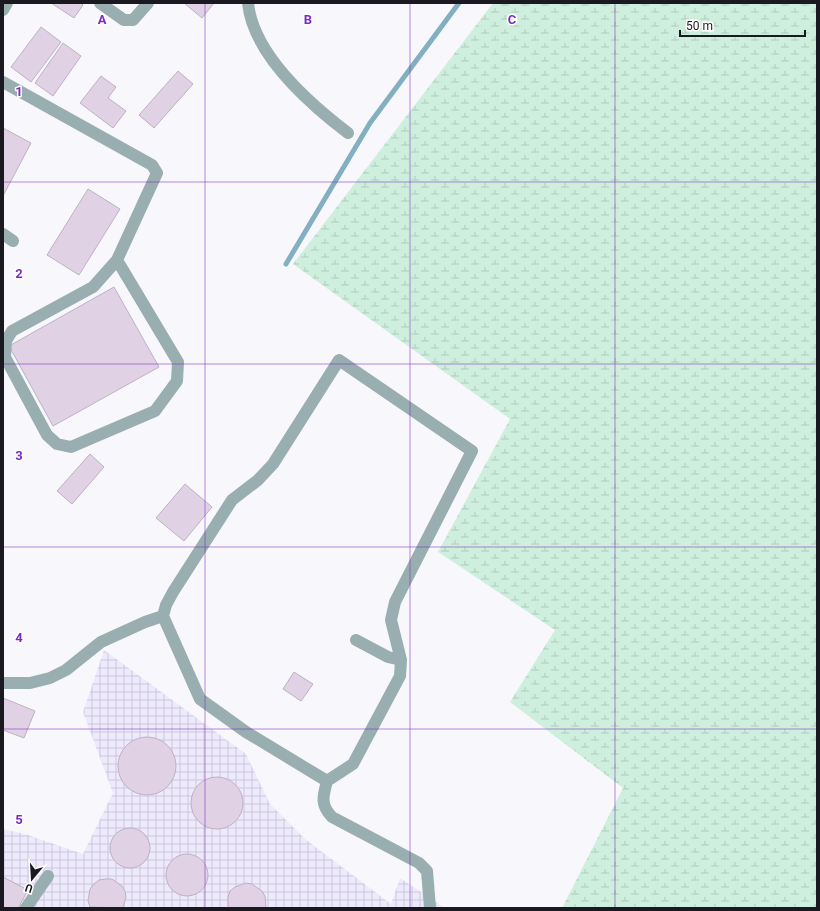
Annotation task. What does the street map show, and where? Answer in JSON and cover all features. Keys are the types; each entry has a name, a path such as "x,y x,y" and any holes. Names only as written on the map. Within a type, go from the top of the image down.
{"street":[{"path":"3,10 7,3"},
{"path":"100,3 124,20 133,20 148,3"},
{"path":"248,3 249,12 264,48 297,89 326,116 348,133"},
{"path":"3,82 152,165 157,174 117,260 93,287 12,331 6,341 5,357 47,435 57,444 71,447 156,411 177,381 178,362 117,260"},
{"path":"327,781 246,732 200,699 163,616 166,605 173,592 232,500 258,480 273,464 339,360 472,450 395,602 391,620 401,660 400,676 353,764 327,781 323,797 324,808 332,817 419,863 427,871 430,908"},
{"path":"3,683 30,684 50,678 66,670 100,642 145,622 163,616"},
{"path":"356,640 388,658 401,660"},
{"path":"26,908 48,876"}],"shaded area":[{"path":"104,650 246,754 270,804 305,839 391,904 400,878 445,908 3,908 3,829 25,834 83,854 113,793 83,712"}],"green space":[{"path":"493,3 817,3 817,908 562,908 623,788 510,702 555,630 438,552 510,419 293,264"}],"building":[{"path":"51,3 81,3 83,5 74,18"},
{"path":"184,3 214,3 202,18"},
{"path":"41,27 61,42 31,82 11,67"},
{"path":"63,43 81,56 53,96 35,83"},
{"path":"178,71 193,84 154,128 139,115"},
{"path":"101,76 116,87 108,98 126,111 113,128 80,103"},
{"path":"3,128 31,143 3,196"},
{"path":"88,189 120,209 79,275 47,255"},
{"path":"114,287 159,367 53,426 9,346"},
{"path":"90,454 104,467 72,504 57,491"},
{"path":"185,484 212,507 184,541 156,518"},
{"path":"294,672 313,684 301,701 283,689"},
{"path":"3,698 35,711 24,738 3,730"},
{"path":"147,737 163,742 171,750 176,766 171,782 163,790 147,795 131,790 123,782 118,766 123,750 131,742"},
{"path":"212,777 222,777 236,784 243,798 243,808 236,822 222,829 212,829 202,825 195,818 191,808 191,798 195,788 202,781"},
{"path":"130,828 138,830 144,834 148,840 150,848 148,856 144,862 138,866 130,868 122,866 116,862 112,856 110,848 112,840 116,834 122,830"},
{"path":"187,854 202,860 208,875 202,890 187,896 172,890 166,875 172,860"},
{"path":"3,877 28,890 18,908 3,908"},
{"path":"112,879 122,886 126,897 123,908 90,907 88,901 90,889 99,880"},
{"path":"246,883 252,884 262,891 265,896 266,908 228,908 228,897 230,891 235,887"}],"waterway":[{"path":"286,264 370,123 459,3"}]}
